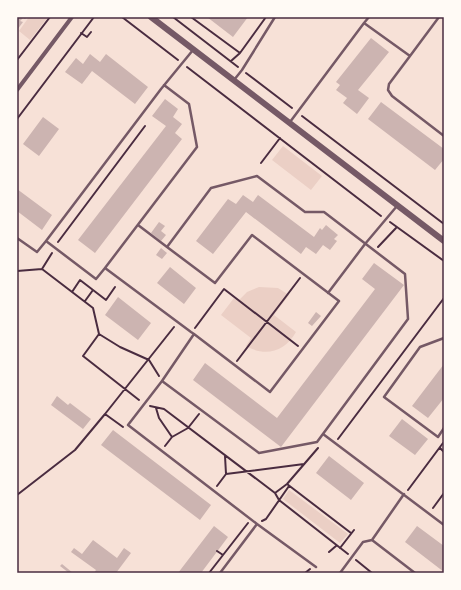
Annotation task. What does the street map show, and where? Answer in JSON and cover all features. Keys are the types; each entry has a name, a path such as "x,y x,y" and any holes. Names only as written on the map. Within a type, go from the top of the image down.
{"street":[{"path":"17,90 72,17"},
{"path":"151,17 444,241"}],"lane":[{"path":"233,80 242,70 275,17"},
{"path":"289,123 368,17"},
{"path":"440,17 389,84 388,90 392,96 444,136"},
{"path":"364,23 410,56"},
{"path":"17,238 37,252 164,85 193,50"},
{"path":"46,241 96,279 138,225 197,146 189,104 164,85"},
{"path":"162,381 258,453 317,442 408,319 405,274 324,212 305,212 257,176 212,188 167,247"},
{"path":"328,293 365,244 397,206"},
{"path":"105,268 270,392 339,302 252,235 215,283 138,225"},
{"path":"193,333 162,381 128,426 316,567"},
{"path":"444,338 420,347 384,397 438,437 444,428"},
{"path":"323,434 444,525"},
{"path":"340,573 363,542 372,540 404,494"},
{"path":"220,573 258,524"},
{"path":"372,540 416,573"}],"path":[{"path":"17,60 50,17"},
{"path":"17,119 94,17"},
{"path":"122,17 396,228 423,245 444,261"},
{"path":"173,17 444,224"},
{"path":"191,17 240,53"},
{"path":"231,62 240,53 266,17"},
{"path":"82,33 87,37 91,32"},
{"path":"63,246 57,242 145,126"},
{"path":"261,163 280,138"},
{"path":"375,251 396,228"},
{"path":"423,245 427,243"},
{"path":"42,268 51,256"},
{"path":"17,271 42,268 93,308 99,334 120,347 149,360 162,381"},
{"path":"72,292 80,280 106,300 116,287"},
{"path":"114,281 120,286"},
{"path":"234,364 298,281"},
{"path":"193,333 224,289 299,346"},
{"path":"85,301 93,290"},
{"path":"258,524 266,519 288,485 322,444 335,443 444,298"},
{"path":"17,495 75,450 149,360 174,327"},
{"path":"99,334 83,356 145,404 164,409 275,493 279,500 372,573"},
{"path":"156,408 159,418 172,437"},
{"path":"105,414 128,431"},
{"path":"161,451 172,437 188,428 198,416"},
{"path":"404,494 443,443"},
{"path":"440,448 444,452"},
{"path":"225,456 226,474"},
{"path":"212,490 226,474 305,464"},
{"path":"275,493 288,485"},
{"path":"288,485 351,534"},
{"path":"429,513 444,493"},
{"path":"209,573 248,523 243,519"},
{"path":"340,548 354,530"},
{"path":"329,552 336,546"},
{"path":"217,551 223,555"}],"shaded area":[{"path":"29,17 48,17 30,40 19,31"},
{"path":"283,146 322,176 311,190 272,160"},
{"path":"259,287 278,288 289,295 274,315 296,332 286,344 274,351 260,351 246,346 251,338 221,315 234,298 238,301 247,292"},
{"path":"289,490 348,534 340,543 283,499"}],"building":[{"path":"17,17 27,17 20,21 23,22 17,30"},
{"path":"207,17 248,17 233,37"},
{"path":"371,38 389,52 358,90 369,98 357,114 343,103 347,98 336,90 340,85 336,82"},
{"path":"90,54 100,62 106,54 148,87 135,104 92,71 82,84 65,72 76,58 83,64"},
{"path":"165,99 178,109 173,117 182,124 175,133 182,139 95,253 78,240 166,126 152,116"},
{"path":"381,102 444,149 444,159 435,170 368,119"},
{"path":"43,117 59,129 39,156 23,144"},
{"path":"17,189 52,215 42,230 17,211"},
{"path":"243,195 253,202 258,195 314,237 320,228 322,230 326,225 338,235 334,239 337,241 330,250 323,245 316,254 306,247 301,254 246,212 213,254 196,241 228,199 236,204"},
{"path":"159,222 165,226 161,231 166,235 161,241 151,233"},
{"path":"161,248 167,253 162,259 156,255"},
{"path":"374,263 404,285 281,447 193,380 205,363 277,418 375,289 362,279"},
{"path":"170,267 196,288 184,304 157,283"},
{"path":"118,297 151,323 138,340 105,315"},
{"path":"316,312 321,316 312,326 308,323"},
{"path":"444,364 444,398 428,418 412,406"},
{"path":"57,396 68,405 70,403 91,419 83,429 51,405"},
{"path":"402,419 428,439 415,455 389,436"},
{"path":"113,430 211,505 200,520 101,445"},
{"path":"329,456 364,483 351,500 316,473"},
{"path":"214,526 228,537 201,573 178,573"},
{"path":"417,526 444,546 444,572 405,542"},
{"path":"93,540 117,558 124,548 131,553 116,573 94,573 96,570 71,552 74,548 82,554"},
{"path":"62,564 73,573 69,573 60,566"}]}
